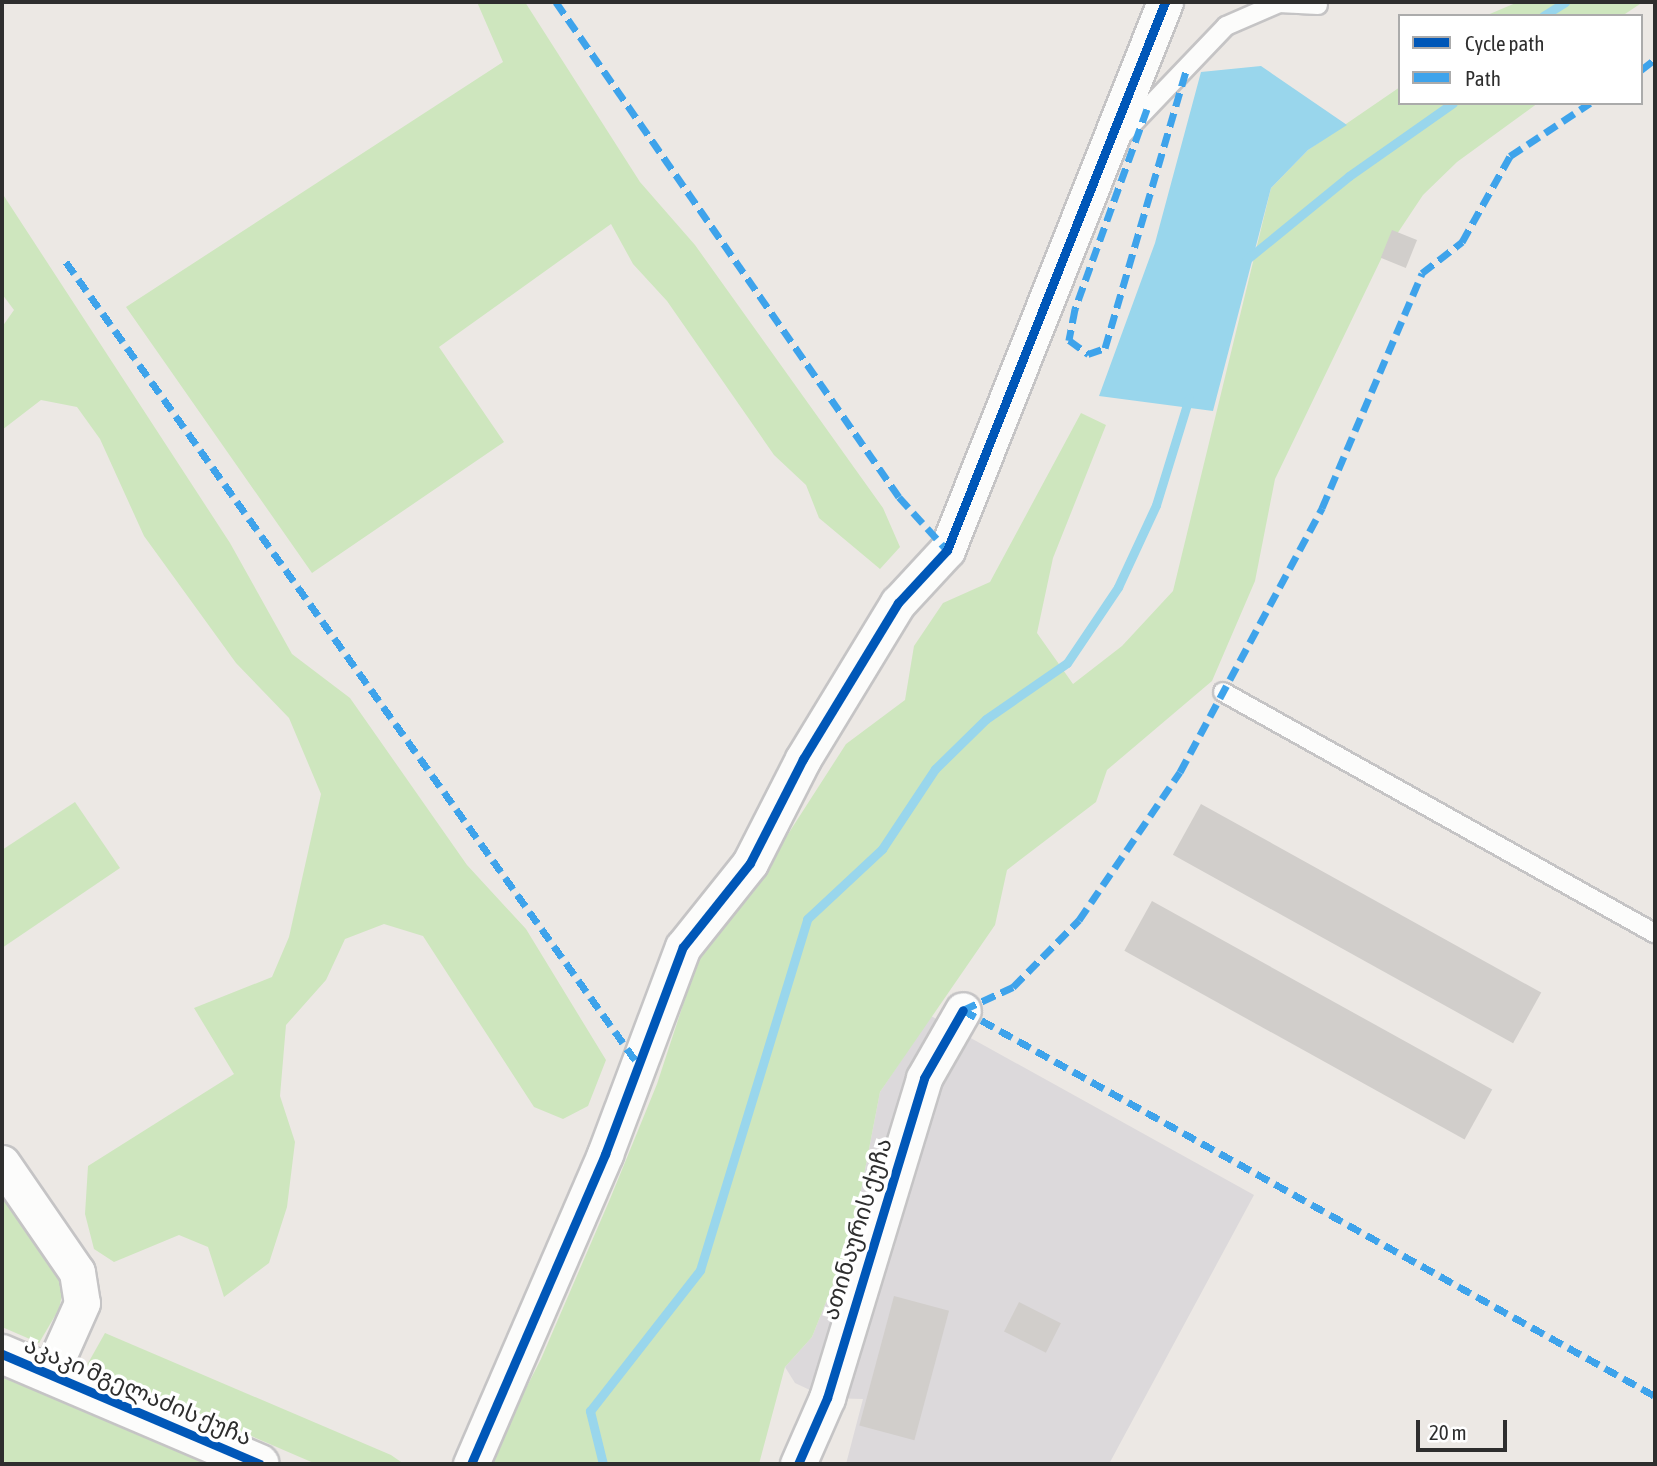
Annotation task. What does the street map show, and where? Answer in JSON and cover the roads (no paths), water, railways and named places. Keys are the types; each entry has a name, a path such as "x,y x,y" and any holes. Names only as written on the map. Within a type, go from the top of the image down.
{"street":[{"path":"471,1464 605,1154 683,947 750,863 803,759 898,603 947,550 1165,2"},
{"name":"ათინაურის ქუჩა","path":"798,1464 827,1398 924,1078 963,1010"},
{"path":"2,1163 77,1272 82,1303 50,1375"},
{"name":"აკაკი მგელაძის ქუჩა","path":"2,1354 260,1464"}],"lane":[{"path":"1106,151 1226,26 1279,3 1318,5"},
{"path":"1223,692 1655,933"}],"water":[{"path":"1261,66 1347,125 1308,150 1271,188 1213,411 1099,396 1155,243 1201,72"}],"waterway":[{"path":"1546,14 1565,2"},
{"path":"1246,260 1349,176 1450,105"},
{"path":"603,1464 590,1411 700,1270 807,919 882,849 935,769 986,719 1067,663 1118,587 1156,505 1189,398"}]}
